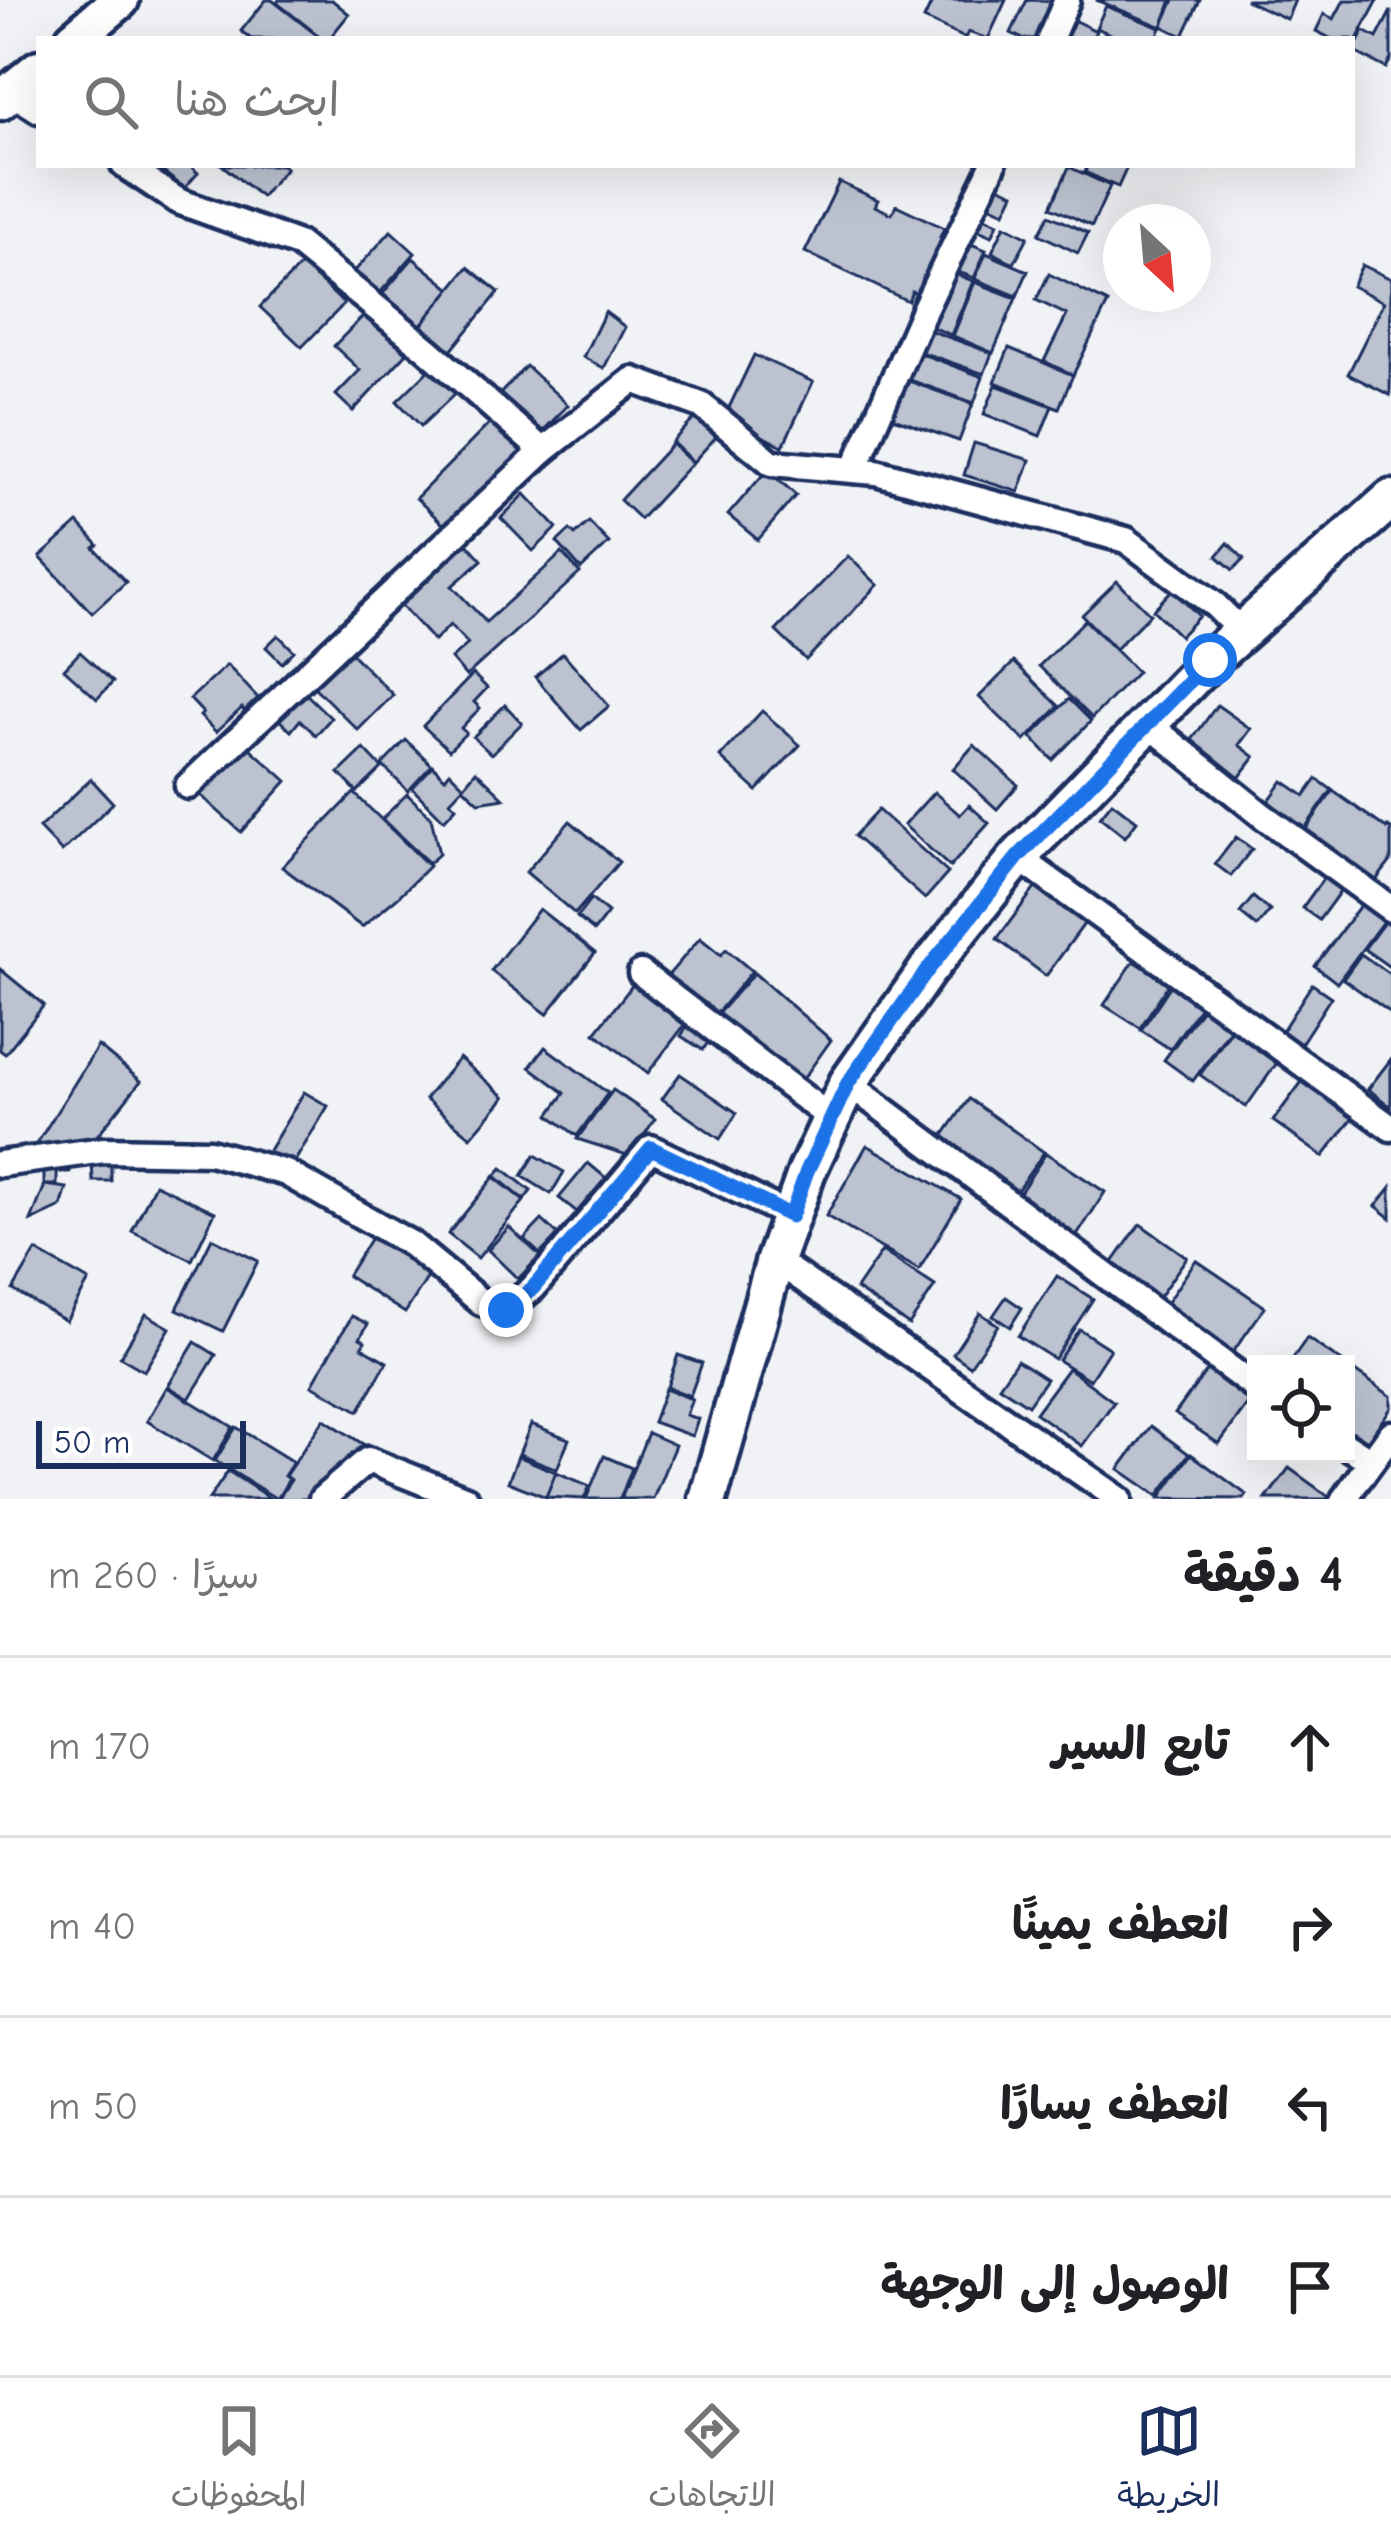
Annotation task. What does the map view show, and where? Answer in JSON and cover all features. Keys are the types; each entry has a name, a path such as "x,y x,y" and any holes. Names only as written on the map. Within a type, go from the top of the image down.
{"main road":[{"path":"78,36 120,0"},
{"path":"708,1499 776,1260 807,1171 848,1083 926,972 1018,857 1148,722 1391,499"}],"street":[{"path":"1051,36 1067,0"},
{"path":"128,168 178,201 298,244 542,451"},
{"path":"854,470 922,312 992,168"},
{"path":"188,786 542,451 633,380 701,405 772,463 876,472 1126,540 1215,605 1242,632"},
{"path":"1148,722 1263,816 1391,909"},
{"path":"1018,857 1391,1128"},
{"path":"641,973 832,1119"},
{"path":"848,1083 1247,1381"},
{"path":"0,1164 104,1150 210,1152 286,1173 411,1244 481,1302 506,1310 533,1288 651,1148 791,1216"},
{"path":"776,1260 1119,1499"},
{"path":"1345,1499 1391,1434"},
{"path":"1355,1451 1371,1461"},
{"path":"322,1499 368,1460 466,1499"}],"building":[{"path":"266,0 272,0 318,36 247,36 241,31"},
{"path":"332,0 349,14 331,36 319,36 277,3"},
{"path":"933,0 1006,0 989,36 968,32 961,36 924,19"},
{"path":"1027,0 1057,1 1040,36 1011,33"},
{"path":"1096,0 1172,0 1162,27"},
{"path":"1174,0 1200,0 1183,36 1162,26"},
{"path":"1245,0 1295,0 1287,19"},
{"path":"1344,0 1378,0 1355,43 1355,36 1326,36 1316,31 1324,14 1334,19"},
{"path":"1106,6 1161,28 1157,36 1115,36 1096,28"},
{"path":"1391,11 1391,59 1386,68 1355,52 1364,31 1377,38"},
{"path":"1069,18 1096,31 1094,36 1060,36"},
{"path":"159,168 192,168 198,173 184,189"},
{"path":"226,168 286,168 261,197"},
{"path":"1069,168 1110,186 1092,226 1051,207"},
{"path":"1087,168 1127,168 1118,187 1085,172"},
{"path":"839,182 878,200 875,206 892,214 896,205 944,228 940,237 944,239 918,294 912,291 908,301 805,252"},
{"path":"994,184 1014,193 1005,212 985,203"},
{"path":"977,214 998,223 992,236 971,227"},
{"path":"1049,215 1088,233 1078,253 1039,234"},
{"path":"1005,225 1028,237 1014,263 992,252"},
{"path":"391,231 415,253 378,295 353,273"},
{"path":"964,241 986,250 974,278 953,270"},
{"path":"986,253 1028,271 1017,296 975,279"},
{"path":"413,258 451,289 418,328 380,297"},
{"path":"302,264 344,304 302,347 260,307"},
{"path":"1362,265 1391,279 1390,395 1348,374 1384,302 1352,286"},
{"path":"468,267 499,292 451,351 420,327"},
{"path":"951,272 973,281 951,335 929,326"},
{"path":"1049,274 1103,301 1104,312 1073,375 1044,361 1067,315 1036,300"},
{"path":"975,282 1016,298 993,353 953,336"},
{"path":"605,312 625,327 604,368 583,357"},
{"path":"365,314 407,353 353,411 336,395 360,370 334,346"},
{"path":"926,329 992,353 984,374 918,351"},
{"path":"1009,348 1073,375 1059,408 995,382"},
{"path":"917,352 983,377 974,403 907,379"},
{"path":"754,355 813,382 783,446 724,418"},
{"path":"435,364 460,389 421,426 397,401"},
{"path":"526,366 568,405 540,434 499,395"},
{"path":"906,380 973,404 959,441 893,418"},
{"path":"996,385 1052,406 1040,436 984,414"},
{"path":"695,418 716,437 693,462 672,442"},
{"path":"493,420 525,452 473,505 443,524 416,498"},
{"path":"974,443 1030,460 1019,492 964,475"},
{"path":"672,444 692,463 640,519 620,500"},
{"path":"767,470 796,495 758,540 728,515"},
{"path":"525,494 557,528 533,551 501,518"},
{"path":"589,522 609,543 581,569 557,542 570,530 575,535"},
{"path":"78,523 126,582 92,613 40,557"},
{"path":"464,540 482,560 452,586 486,622 562,553 580,573 466,676 451,659 468,644 450,625 434,641 397,601"},
{"path":"1228,543 1244,559 1233,570 1217,556"},
{"path":"848,556 878,585 806,660 776,631"},
{"path":"1117,581 1150,614 1115,649 1082,615"},
{"path":"1172,590 1199,616 1180,636 1153,610"},
{"path":"1085,620 1137,672 1092,718 1039,666"},
{"path":"278,635 294,651 282,663 266,647"},
{"path":"345,647 393,695 358,730 309,682"},
{"path":"80,652 113,682 97,699 64,669"},
{"path":"563,653 609,706 581,730 535,677"},
{"path":"1014,662 1059,706 1025,741 979,697"},
{"path":"227,665 258,698 216,732 190,699"},
{"path":"473,674 487,688 474,702 480,708 461,728 466,733 449,750 423,726"},
{"path":"302,690 331,718 316,735 300,720 291,731 277,718"},
{"path":"1069,699 1091,721 1053,760 1031,737"},
{"path":"505,705 522,723 491,754 473,737"},
{"path":"1217,705 1251,729 1239,745 1255,757 1236,782 1187,747"},
{"path":"762,711 800,745 757,791 720,757"},
{"path":"406,740 432,765 408,791 382,765"},
{"path":"242,741 287,781 241,832 196,791"},
{"path":"974,745 1018,785 997,809 953,769"},
{"path":"364,749 382,768 357,792 339,773"},
{"path":"433,766 445,778 450,772 464,786 450,801 456,807 444,820 412,788"},
{"path":"476,771 504,798 479,802 463,787"},
{"path":"91,779 113,803 62,852 39,828"},
{"path":"1317,779 1332,790 1300,835 1263,809 1283,781 1305,796"},
{"path":"1333,791 1391,829 1391,861 1371,887 1301,836"},
{"path":"934,792 960,815 969,805 989,823 950,867 904,825"},
{"path":"354,793 429,866 362,927 282,867"},
{"path":"407,794 431,817 439,854 429,863 382,819"},
{"path":"1112,802 1137,821 1125,837 1100,817"},
{"path":"878,810 948,873 925,899 854,836"},
{"path":"570,821 619,862 575,914 526,872"},
{"path":"1236,837 1252,849 1231,876 1215,864"},
{"path":"1326,875 1343,887 1319,920 1302,908"},
{"path":"1038,884 1087,920 1046,976 997,939"},
{"path":"1253,897 1270,911 1257,927 1240,913"},
{"path":"591,899 608,913 594,931 577,917"},
{"path":"1364,900 1387,916 1337,983 1315,966"},
{"path":"539,909 595,953 547,1014 491,971"},
{"path":"1391,919 1391,968 1364,949"},
{"path":"700,938 721,955 726,949 752,971 712,1019 665,979"},
{"path":"1361,954 1391,975 1391,1013 1343,979"},
{"path":"1134,961 1169,983 1140,1028 1104,1005"},
{"path":"0,969 44,1005 5,1054 0,1050"},
{"path":"754,973 831,1040 801,1082 714,1018"},
{"path":"1173,982 1203,1002 1170,1049 1141,1030"},
{"path":"634,983 687,1022 648,1073 595,1033"},
{"path":"1312,984 1331,997 1297,1050 1278,1037"},
{"path":"1205,1004 1234,1024 1193,1081 1164,1060"},
{"path":"690,1021 712,1036 703,1050 681,1036"},
{"path":"1235,1025 1281,1057 1246,1107 1200,1075"},
{"path":"98,1046 141,1081 92,1142 36,1145"},
{"path":"545,1047 608,1093 577,1136 549,1115 565,1093 530,1067"},
{"path":"459,1058 505,1097 471,1137 425,1099"},
{"path":"1391,1059 1391,1107 1368,1089"},
{"path":"680,1074 737,1113 720,1139 662,1099"},
{"path":"1306,1076 1357,1113 1323,1157 1273,1121"},
{"path":"613,1090 655,1119 630,1156 577,1139"},
{"path":"304,1092 328,1106 292,1166 268,1152"},
{"path":"969,1099 1044,1152 1012,1198 937,1145"},
{"path":"867,1145 961,1199 919,1270 826,1216"},
{"path":"1046,1153 1105,1192 1073,1242 1013,1203"},
{"path":"535,1155 564,1172 551,1194 522,1176"},
{"path":"92,1161 111,1161 111,1181 93,1181"},
{"path":"588,1163 606,1178 577,1212 559,1198"},
{"path":"69,1164 70,1172 57,1172 57,1185 44,1185 44,1165"},
{"path":"502,1168 531,1191 524,1200 495,1176"},
{"path":"494,1177 524,1201 478,1258 448,1234"},
{"path":"155,1184 215,1212 192,1260 132,1231"},
{"path":"45,1185 67,1188 61,1207 31,1221"},
{"path":"1391,1187 1391,1218 1376,1206"},
{"path":"542,1220 558,1235 540,1254 524,1239"},
{"path":"1140,1224 1187,1257 1154,1304 1107,1271"},
{"path":"509,1227 540,1256 518,1279 488,1250"},
{"path":"374,1233 433,1269 405,1313 347,1276"},
{"path":"212,1238 258,1261 223,1331 177,1309"},
{"path":"36,1251 89,1281 66,1321 13,1290"},
{"path":"882,1251 935,1286 909,1325 856,1289"},
{"path":"1196,1260 1265,1307 1233,1352 1165,1305"},
{"path":"1057,1276 1093,1299 1054,1359 1018,1336"},
{"path":"1006,1297 1022,1308 1010,1327 993,1316"},
{"path":"980,1313 998,1325 970,1366 953,1354"},
{"path":"146,1314 170,1328 144,1371 120,1357"},
{"path":"352,1316 368,1324 360,1338 365,1341 362,1347 387,1362 359,1411 312,1385"},
{"path":"1079,1329 1110,1349 1090,1380 1058,1360"},
{"path":"1307,1338 1332,1355 1295,1355"},
{"path":"195,1342 216,1355 189,1399 168,1386"},
{"path":"678,1355 702,1363 690,1396 667,1387"},
{"path":"1017,1360 1046,1379 1028,1405 999,1386"},
{"path":"1211,1364 1247,1389 1247,1405 1219,1444 1175,1414"},
{"path":"1068,1368 1114,1402 1082,1446 1035,1413"},
{"path":"1355,1371 1391,1396 1391,1408 1366,1443 1355,1435"},
{"path":"167,1387 233,1427 213,1461 147,1421"},
{"path":"665,1389 692,1399 686,1415 698,1419 692,1436 653,1422"},
{"path":"324,1419 369,1448 306,1499 278,1499 291,1480 285,1476"},
{"path":"531,1424 569,1439 557,1469 519,1454"},
{"path":"1151,1426 1189,1454 1158,1496 1119,1469"},
{"path":"236,1427 293,1462 277,1499 215,1461"},
{"path":"648,1433 675,1445 653,1499 621,1499"},
{"path":"1191,1454 1247,1495 1244,1499 1160,1498"},
{"path":"518,1456 556,1472 546,1497 508,1482"},
{"path":"604,1456 632,1468 620,1499 586,1499"},
{"path":"1289,1468 1332,1499 1266,1499"},
{"path":"228,1471 271,1499 209,1499"},
{"path":"556,1472 590,1486 584,1499 546,1497"}],"route":[{"path":"506,1310 533,1288 651,1148 791,1216 848,1083 926,972 1018,857 1210,660"}]}
